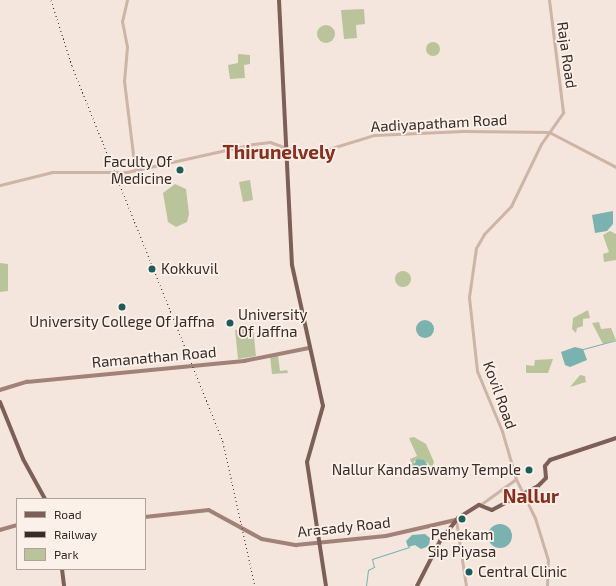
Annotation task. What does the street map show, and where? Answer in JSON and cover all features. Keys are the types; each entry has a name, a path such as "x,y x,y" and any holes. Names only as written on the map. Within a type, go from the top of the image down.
{"main road":[{"path":"279,0 292,265 309,348 323,406 307,462 317,544 326,586"},
{"name":"Ramanathan Road","path":"0,390 27,382 244,361 309,348"},
{"path":"0,402 23,459 44,498"},
{"path":"418,586 440,541 456,520 480,505 491,511 544,482 548,461 616,438"},
{"name":"Arasady Road","path":"146,517 209,510 269,541 317,544 386,536 456,520"},
{"path":"0,530 16,525"},
{"path":"62,570 64,586"}],"street":[{"path":"127,0 122,21 127,47 124,81 135,170"},
{"name":"Raja Road","path":"549,0 563,112"},
{"name":"Kovil Road","path":"547,586 548,560 524,494 516,479 502,431 476,369 470,336 470,291 476,248 484,234 511,206 549,132 563,112"},
{"name":"Aadiyapatham Road","path":"0,185 52,172 135,170 232,147 270,142 287,149 322,151 374,135 464,131 549,132 616,167"},
{"path":"480,505 516,479"},
{"path":"456,520 466,586"}],"green space":[{"path":"364,9 365,24 356,25 357,38 344,39 341,10"},
{"path":"326,25 332,28 335,34 332,40 326,43 320,40 317,34 320,28"},
{"path":"430,42 436,42 440,46 440,52 436,56 430,56 426,52 426,46"},
{"path":"238,54 250,55 250,64 244,65 245,78 230,79 228,65 238,63"},
{"path":"250,180 253,200 243,202 239,182"},
{"path":"175,184 186,189 189,214 187,222 176,227 168,222 163,193"},
{"path":"610,231 616,234 616,260 604,262 603,254 609,252 603,235"},
{"path":"0,263 8,264 8,291 0,292"},
{"path":"403,271 410,276 411,279 406,286 403,287 396,282 395,279 400,272"},
{"path":"588,310 590,318 583,319 583,326 577,328 576,333 572,329 573,318"},
{"path":"599,322 601,329 611,328 616,340 603,344 592,323"},
{"path":"253,328 256,356 238,359 235,330"},
{"path":"278,355 280,371 287,370 288,373 272,374 270,356"},
{"path":"553,359 548,373 526,373 526,365 534,366 535,360"},
{"path":"580,375 585,376 586,382 570,387"},
{"path":"414,437 426,444 434,462 431,471 428,463 414,461 415,474 410,459 417,456 409,438"}],"water":[{"path":"613,211 613,224 607,231 595,233 592,215"},
{"path":"421,320 429,320 434,325 432,336 429,338 421,338 416,333 416,325"},
{"path":"575,347 583,349 587,360 570,367 565,365 561,352"},
{"path":"417,459 424,460 430,469 417,472 413,466"},
{"path":"500,524 508,528 512,536 508,544 500,548 492,544 488,536 492,528"},
{"path":"425,534 430,538 429,546 421,549 415,545 408,547 406,541 412,535"}],"waterway":[{"path":"583,349 616,340"},
{"path":"366,586 368,570 374,567 372,559 409,547"}],"railway":[{"path":"51,0 72,66 223,442 255,586"}],"place":[{"name":"Faculty Of Medicine","path":"180,170"},
{"name":"Kokkuvil","path":"152,269"},
{"name":"University College Of Jaffna","path":"122,307"},
{"name":"University Of Jaffna","path":"230,323"},
{"name":"Nallur Kandaswamy Temple","path":"529,470"},
{"name":"Pehekam Sip Piyasa","path":"462,519"},
{"name":"Central Clinic","path":"469,572"}],"district":[{"name":"Thirunelvely","path":"279,152"},
{"name":"Nallur","path":"531,496"}]}
